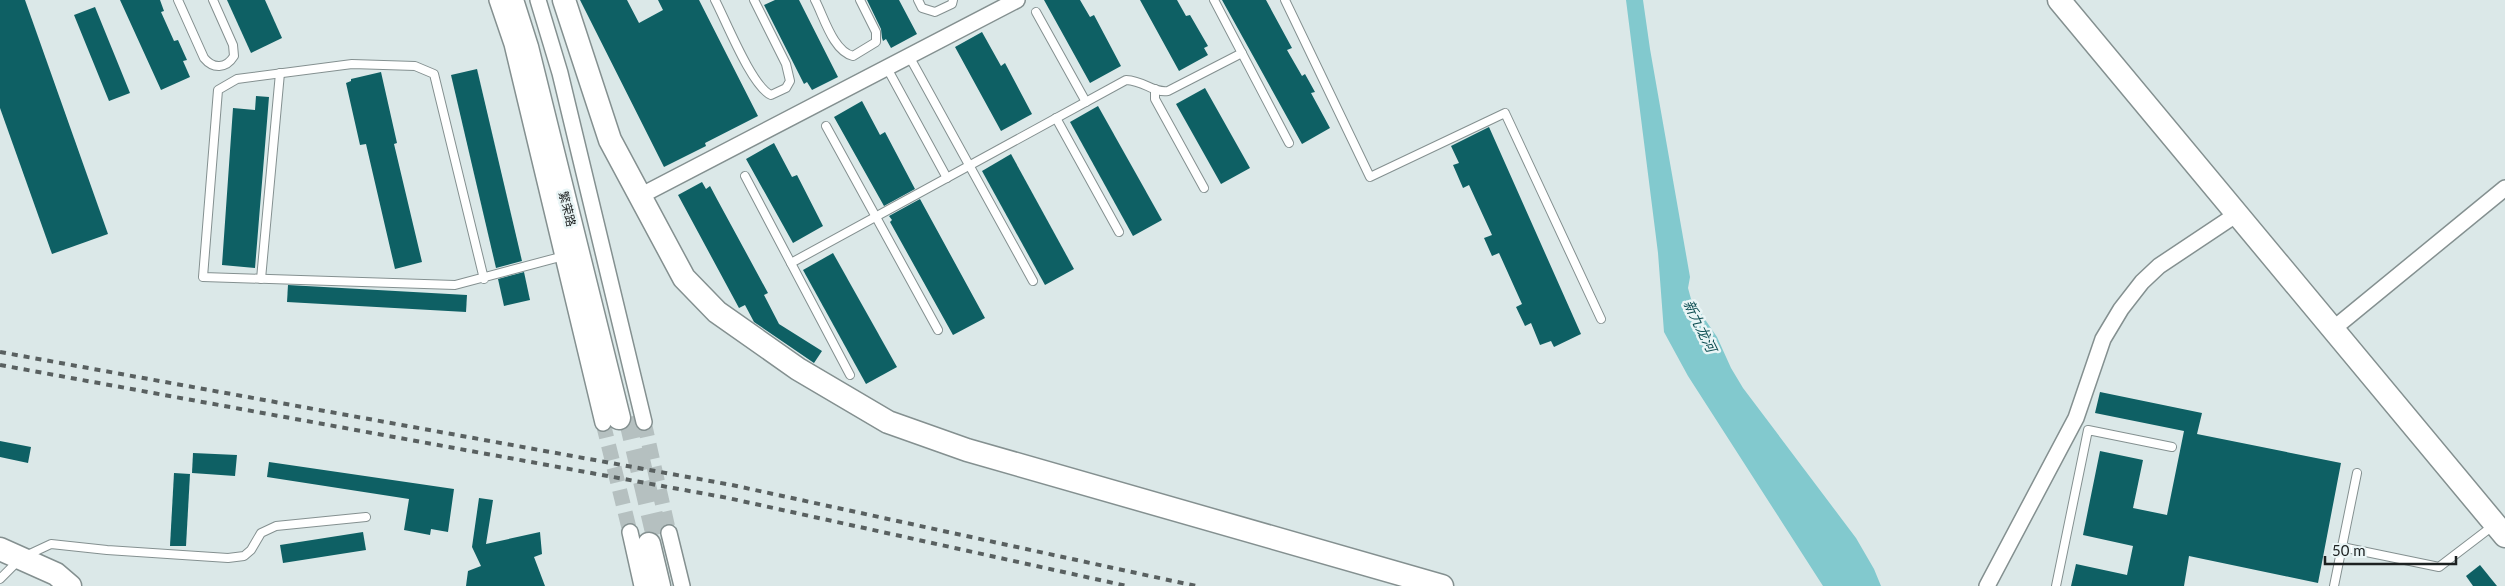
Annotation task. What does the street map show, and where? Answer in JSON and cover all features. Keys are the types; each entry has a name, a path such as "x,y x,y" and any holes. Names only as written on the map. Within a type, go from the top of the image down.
{"street":[{"path":"497,0 512,44 564,256 624,420"},
{"name":"繁荣路","path":"512,0 527,47 624,420"},
{"name":"繁荣路","path":"522,0 537,44 624,420"},
{"path":"538,0 560,73 624,420"},
{"path":"564,0 610,140 684,278 717,312 798,369 888,422 967,450 1442,586"},
{"path":"640,196 1017,0"},
{"path":"2059,0 2500,530"},
{"path":"2333,329 2505,188"},
{"path":"1988,586 2076,418 2103,338 2121,309 2142,282 2159,266 2237,214"},
{"path":"630,532 642,586"},
{"path":"659,540 659,586"},
{"path":"659,540 669,586"},
{"path":"659,540 682,586"},
{"path":"0,549 56,574 70,586"}],"lane":[{"path":"178,0 204,58 210,65 217,67 231,61 234,56 233,45 213,0"},
{"path":"715,0 755,80 763,92 771,95 786,88 790,81 786,64 754,0"},
{"path":"815,0 838,47 846,54 853,56 876,42 876,32 860,0"},
{"path":"918,0 922,8 935,12 952,4 953,0"},
{"path":"1214,0 1289,143"},
{"path":"1285,0 1370,177 1506,113 1600,320"},
{"path":"1036,12 1086,102"},
{"path":"791,263 1126,80 1140,80 1160,92 1168,91 1242,53"},
{"path":"909,56 1033,281"},
{"path":"484,279 434,74 415,66 352,64 237,79 218,90 203,277 455,285 484,279 564,256"},
{"path":"887,68 947,178"},
{"path":"261,279 280,73"},
{"path":"1155,89 1155,99 1204,188"},
{"path":"1056,118 1119,232"},
{"path":"826,126 938,330"},
{"path":"745,176 850,375"},
{"path":"2056,586 2088,430 2172,447"},
{"path":"2334,586 2357,473"},
{"path":"0,579 21,558 51,544 125,552 228,558 244,556 251,550 261,533 276,526 366,517"},
{"path":"2342,547 2439,567 2500,530"}],"water":[{"name":"新九龙河","path":"1626,0 1643,0 1690,277 1688,288 1691,299 1717,337 1731,368 1743,388 1856,538 1874,569 1881,586 1823,586 1688,376 1664,332 1658,253"}],"building":[{"path":"0,0 25,0 108,234 52,254 0,108"},
{"path":"120,0 160,0 164,11 161,12 174,41 178,40 187,60 183,61 190,77 161,90"},
{"path":"227,0 265,0 282,38 251,53"},
{"path":"580,0 627,0 639,23 663,10 658,0 699,0 758,116 705,143 706,146 664,167"},
{"path":"775,0 799,0 838,77 812,90 807,82 804,84 764,5"},
{"path":"867,0 899,0 917,34 891,48 886,39 883,41 881,29"},
{"path":"1044,0 1080,0 1090,17 1094,15 1121,66 1090,83"},
{"path":"1140,0 1177,0 1186,16 1190,15 1208,46 1204,48 1208,55 1179,71"},
{"path":"1222,0 1266,0 1292,48 1287,50 1302,76 1305,74 1315,92 1311,93 1330,128 1302,144"},
{"path":"95,7 130,93 109,101 74,15"},
{"path":"982,32 1001,66 1005,63 1032,114 1001,131 955,47"},
{"path":"477,69 522,261 496,268 451,75"},
{"path":"381,72 397,143 394,144 422,262 395,269 366,144 360,145 346,83 351,81 351,79"},
{"path":"1205,88 1250,168 1221,184 1176,104"},
{"path":"256,96 269,97 255,268 222,265 233,108 255,110"},
{"path":"862,101 880,135 885,132 915,189 884,206 834,117"},
{"path":"1098,106 1162,220 1133,236 1070,122"},
{"path":"1489,127 1581,334 1554,347 1551,341 1540,345 1531,323 1525,326 1516,307 1522,304 1499,253 1492,256 1484,238 1492,235 1469,185 1463,188 1453,165 1459,163 1451,146"},
{"path":"774,143 792,177 797,175 823,226 793,243 746,159"},
{"path":"1011,154 1074,269 1045,285 982,171"},
{"path":"702,182 706,189 710,186 768,293 764,295 779,324 822,351 814,363 754,322 745,305 739,308 678,195"},
{"path":"920,199 985,318 953,335 890,222 892,220 889,216"},
{"path":"833,253 897,367 866,384 803,270"},
{"path":"524,272 530,300 504,306 498,279"},
{"path":"288,285 467,295 466,312 287,302"},
{"path":"2100,392 2202,413 2197,434 2341,463 2318,583 2189,556 2184,586 2071,586 2076,564 2127,575 2133,546 2083,535 2100,451 2143,460 2133,508 2167,515 2184,431 2095,413"},
{"path":"0,441 31,447 28,463 0,457"},
{"path":"193,453 237,455 235,476 192,473"},
{"path":"269,462 454,489 448,532 431,529 430,535 404,530 409,499 267,477"},
{"path":"174,473 190,474 186,546 170,546"},
{"path":"479,498 493,500 486,544 540,532 542,554 534,557 545,586 466,586 468,571 481,566 472,547"},
{"path":"363,532 366,550 283,563 280,545"},
{"path":"2480,565 2497,586 2473,586 2466,576"}],"tunnel":[{"path":"629,417 659,545"},
{"path":"644,422 669,533"},
{"path":"603,423 630,532"}],"railway":[{"path":"0,352 732,485 1196,586"},
{"path":"0,365 728,498 1127,586"}]}
